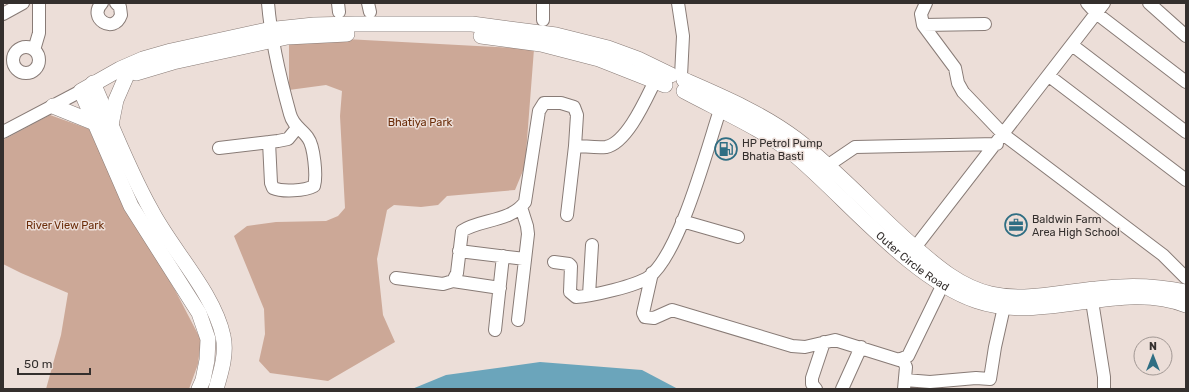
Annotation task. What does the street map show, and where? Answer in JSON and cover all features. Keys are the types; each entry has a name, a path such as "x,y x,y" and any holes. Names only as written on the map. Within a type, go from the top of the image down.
{"main road":[{"path":"88,91 143,59 171,51 272,35 288,37 415,32 496,37 541,44 674,81"},
{"path":"88,91 173,62 272,35"},
{"path":"111,125 116,100 126,77"},
{"name":"Outer Circle Road","path":"674,81 720,110 775,140 795,155 911,253 943,284 975,300 1004,307 1037,308 1092,301 1134,298 1160,298 1186,305"},
{"name":"Outer Circle Road","path":"674,81 758,115 796,139 827,166 880,217 911,253 962,283 990,294 1018,298 1051,296 1096,288 1161,287 1186,292"},
{"path":"88,91 95,123 131,206 199,313 208,339 207,360 203,380 199,389"},
{"path":"88,91 111,125 151,211 203,292 216,316 223,336 224,361 216,389"},
{"path":"57,104 95,123"}],"street":[{"path":"3,14 23,3"},
{"path":"34,50 39,34 39,3"},
{"path":"102,3 98,9 98,16 102,22 109,25 117,22 121,15 120,7 116,3"},
{"path":"268,3 272,35 290,116 297,128 309,139 313,148 315,180 312,187 281,190 273,188 271,183 269,142"},
{"path":"543,3 543,20"},
{"path":"575,146 606,147 615,143 674,81 683,36 678,3"},
{"path":"926,3 922,14 923,25 955,68 960,88 1000,139 1163,254 1186,278"},
{"path":"1087,3 1096,13 1186,82"},
{"path":"911,253 1104,3"},
{"path":"1149,3 1186,36"},
{"path":"923,25 985,24"},
{"path":"1072,45 1186,132"},
{"path":"26,47 34,50 37,53 39,62 35,70 27,73 19,71 14,65 15,53 26,47"},
{"path":"3,50 15,53"},
{"path":"1049,76 1186,180"},
{"path":"3,132 57,104 88,91"},
{"path":"453,281 457,273 462,231 509,214 521,207 525,202 539,111 544,103 560,103 574,107 577,115 567,214"},
{"path":"554,262 569,264 571,270 569,287 570,292 573,295 589,295 639,282 652,273 666,255 682,221 720,110"},
{"path":"219,148 288,139 297,128"},
{"path":"827,166 856,147 1000,139"},
{"path":"518,320 527,226 521,207"},
{"path":"682,221 738,237"},
{"path":"589,295 592,245"},
{"path":"459,251 525,259"},
{"path":"495,330 503,256"},
{"path":"652,273 643,313 645,317 654,318 672,310 792,346 805,347 840,340 903,360 906,367 904,385 976,378 990,379 1004,307"},
{"path":"396,278 443,284 453,281 500,288"},
{"path":"903,360 908,356 943,284"},
{"path":"1092,301 1104,377 1104,389"},
{"path":"816,389 812,384 812,378 824,342"},
{"path":"842,389 861,347"}],"green space":[{"name":"Bhatiya Park","path":"289,36 534,49 525,166 515,190 447,196 438,205 421,207 394,205 387,210 377,259 383,315 395,342 328,381 270,373 259,361 265,334 264,309 234,236 247,226 276,222 326,221 338,216 345,208 340,116 342,91 326,85 289,90"},
{"name":"River View Park","path":"50,115 89,129 119,195 175,290 201,340 198,364 189,389 46,389 61,335 68,293 3,264 3,140"}],"water":[{"path":"540,362 642,370 678,389 412,389 446,375"}],"place":[{"name":"HP Petrol Pump Bhatia Basti","path":"726,149"},
{"name":"Baldwin Farm Area High School","path":"1016,225"}]}
